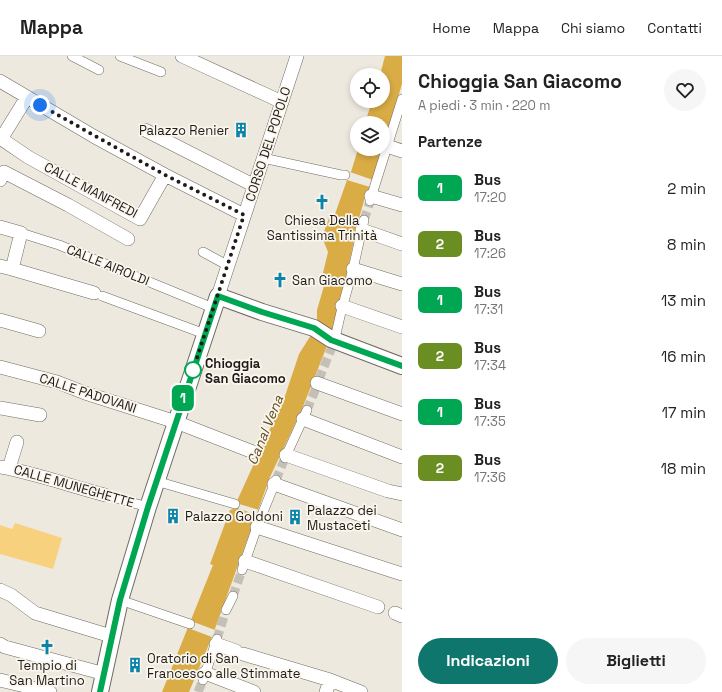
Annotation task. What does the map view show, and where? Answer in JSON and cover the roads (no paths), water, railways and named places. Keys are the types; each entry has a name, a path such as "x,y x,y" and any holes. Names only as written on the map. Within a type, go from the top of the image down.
{"street":[{"path":"72,56 99,70"},
{"path":"120,56 161,72"},
{"path":"182,56 282,102"},
{"name":"CORSO DEL POPOLO","path":"100,692 120,600 156,481 297,56"},
{"path":"0,81 165,175 244,215"},
{"path":"0,139 27,97"},
{"path":"390,137 402,99"},
{"path":"145,130 253,185"},
{"name":"CALLE MANFREDI","path":"0,139 28,157 140,219 165,175"},
{"path":"390,147 402,152"},
{"path":"384,156 370,199 402,206"},
{"path":"263,158 345,175"},
{"path":"0,180 4,172 68,205 128,239"},
{"path":"334,337 353,269 363,225 402,244"},
{"name":"CALLE AIROLDI","path":"0,227 59,245 215,302"},
{"path":"21,233 6,267 98,295 205,334"},
{"path":"203,252 227,265"},
{"path":"353,269 402,284"},
{"path":"215,302 262,312 314,328 402,366"},
{"path":"342,306 402,327"},
{"path":"0,320 39,331"},
{"name":"CALLE PADOVANI","path":"0,367 57,382 85,394 176,422 253,452"},
{"path":"317,383 402,414"},
{"path":"0,408 40,415"},
{"path":"402,457 305,415 286,456 388,491 402,494"},
{"path":"4,467 17,442"},
{"name":"CALLE MUNEGHETTE","path":"4,467 23,470 66,485 148,507"},
{"path":"156,481 235,504"},
{"path":"378,607 243,565 275,482 402,530"},
{"path":"257,527 402,574"},
{"path":"0,590 11,595 35,613 111,636"},
{"path":"226,610 233,596"},
{"path":"120,600 190,624"},
{"path":"254,692 204,677 216,642 328,686 361,692"},
{"path":"0,644 5,647 104,674"},
{"path":"0,680 50,692"}],"tunnel":[{"path":"364,220 370,202"},
{"path":"319,379 332,347"},
{"path":"307,410 316,388"},
{"path":"276,480 285,458"},
{"path":"233,596 242,570"},
{"path":"217,639 226,610"},
{"path":"198,692 203,680"}],"place":[{"name":"Palazzo Renier","path":"241,130"},
{"name":"Chiesa Della Santissima Trinità","path":"322,202"},
{"name":"San Giacomo","path":"280,280"},
{"name":"Chioggia San Giacomo","path":"193,370"},
{"name":"Palazzo Goldoni","path":"173,516"},
{"name":"Palazzo dei Mustaceti","path":"295,517"},
{"name":"Tempio di San Martino","path":"47,647"},
{"name":"Oratorio di San Francesco alle Stimmate","path":"135,665"}],"water label":[{"name":"Canal Vena","path":"265,430"}]}
